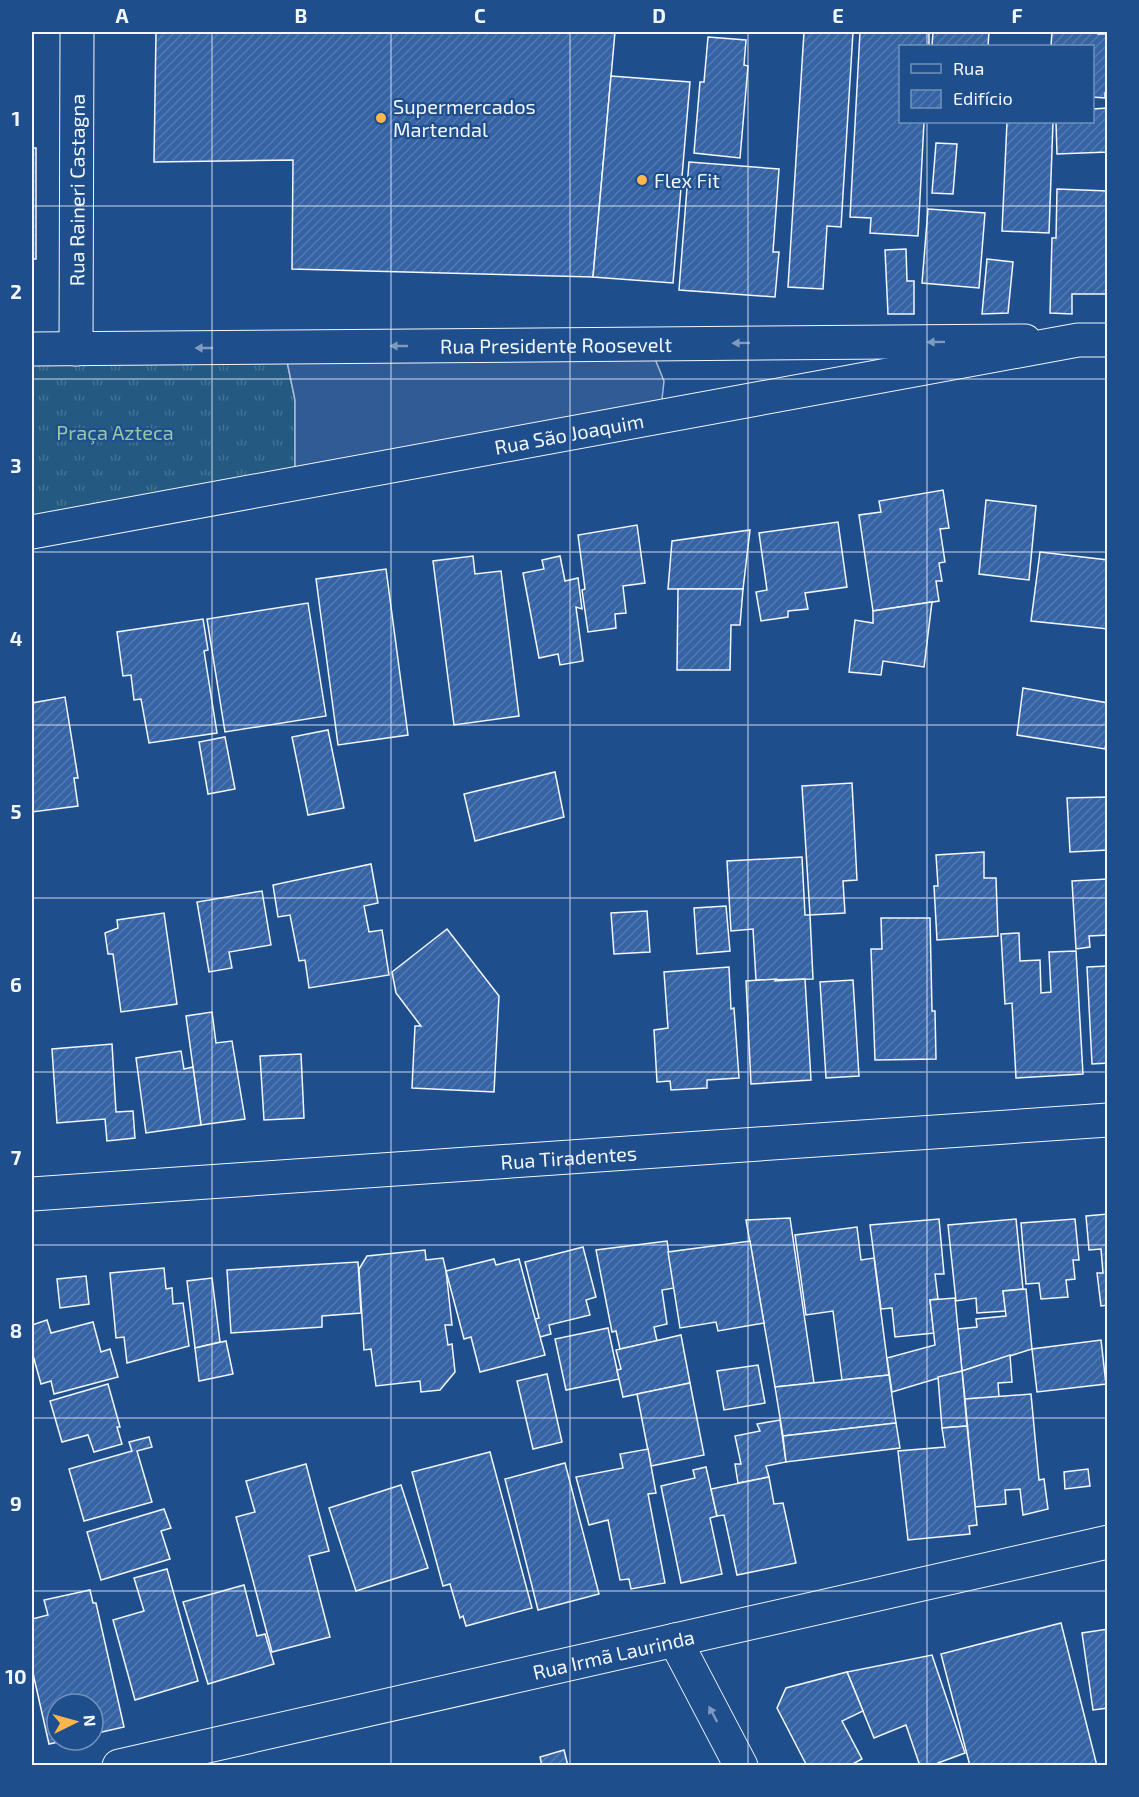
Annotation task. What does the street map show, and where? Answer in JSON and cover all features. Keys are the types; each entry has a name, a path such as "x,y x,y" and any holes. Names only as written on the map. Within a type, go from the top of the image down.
{"street":[{"name":"Rua Raineri Castagna","path":"76,349 77,32"},
{"name":"Rua Presidente Roosevelt","path":"32,349 1093,340"},
{"name":"Rua São Joaquim","path":"32,532 1093,340"},
{"name":"Rua Tiradentes","path":"32,1194 1107,1120"},
{"name":"Rua Irmã Laurinda","path":"119,1766 1107,1542"},
{"path":"675,1640 741,1766"}],"green space":[{"name":"Praça Azteca","path":"284,347 295,400 295,484 32,532 32,349"}],"shaded area":[{"path":"649,344 664,381 660,417 295,484 295,400 284,347"}],"building":[{"name":"Supermercados Martendal","path":"156,32 615,32 593,277 292,269 293,160 154,162"},
{"path":"804,32 853,32 841,227 827,226 823,289 788,287"},
{"path":"860,32 929,32 929,45 899,45 899,123 924,123 918,236 870,233 871,218 850,217"},
{"path":"933,32 989,32 988,45 932,45"},
{"path":"1052,32 1108,34 1108,93 1105,93 1105,98 1094,97 1094,45 1051,45"},
{"path":"708,37 746,40 744,65 748,66 740,158 694,153 700,82 704,82"},
{"name":"Flex Fit","path":"611,76 690,82 673,283 593,277"},
{"path":"1108,108 1108,152 1057,154 1056,123 1094,123 1094,109"},
{"path":"1007,123 1053,123 1049,233 1002,231"},
{"path":"936,143 957,144 953,194 932,193"},
{"path":"32,148 36,148 36,259 32,259"},
{"path":"689,162 779,169 773,252 779,252 775,297 679,290"},
{"path":"1057,189 1108,191 1108,294 1072,294 1072,314 1050,313 1052,238 1056,238"},
{"path":"928,209 985,213 979,288 922,283"},
{"path":"906,249 907,281 914,281 914,314 888,314 885,250"},
{"path":"987,259 1013,262 1008,313 982,314"},
{"path":"943,490 949,528 940,529 945,562 939,563 942,581 936,581 939,601 873,611 859,515 881,512 879,501"},
{"path":"986,500 1036,506 1029,580 979,574"},
{"path":"838,522 847,587 805,593 808,609 788,611 788,617 761,621 756,592 767,590 759,533"},
{"path":"637,525 645,583 623,586 626,613 615,614 616,628 588,632 578,535"},
{"path":"750,530 743,589 668,589 672,541"},
{"path":"1040,552 1108,560 1108,629 1031,621"},
{"path":"473,556 475,574 501,571 519,716 454,725 433,561"},
{"path":"560,556 565,581 578,578 582,609 576,607 583,661 560,665 558,654 539,658 523,573 544,569 542,560"},
{"path":"386,569 408,735 338,745 316,579"},
{"path":"678,589 743,589 740,625 731,625 730,670 677,670"},
{"path":"932,602 924,667 883,661 881,675 849,672 855,620 873,623 873,611"},
{"path":"308,603 326,716 225,732 207,619"},
{"path":"203,619 208,650 204,651 217,733 149,743 141,699 134,700 131,675 123,676 117,632"},
{"path":"1023,688 1108,703 1108,733 1105,749 1017,735"},
{"path":"65,697 78,778 74,778 78,806 32,812 32,703"},
{"path":"328,730 344,808 308,815 292,737"},
{"path":"225,737 235,789 208,794 199,742"},
{"path":"555,772 564,817 475,841 464,794"},
{"path":"852,783 857,880 843,881 845,913 810,915 802,786"},
{"path":"1108,797 1108,850 1070,852 1067,798"},
{"path":"984,852 984,878 996,878 998,936 937,940 934,886 938,886 936,855"},
{"path":"802,857 805,915 810,915 813,979 756,980 753,929 731,931 727,861"},
{"path":"371,864 378,903 364,906 369,932 382,930 389,975 309,988 305,960 299,961 290,915 278,917 273,885"},
{"path":"1108,879 1108,935 1089,936 1090,947 1076,949 1072,881"},
{"path":"262,891 271,945 229,952 232,968 209,972 197,902"},
{"path":"726,906 730,951 697,954 694,908"},
{"path":"647,911 650,952 614,954 611,913"},
{"path":"164,913 177,1004 121,1012 113,954 108,954 105,933 118,928 117,920"},
{"path":"881,918 930,918 932,1011 935,1011 936,1059 875,1060 871,949 882,949"},
{"path":"447,929 499,996 494,1092 412,1088 415,1026 421,1026 396,993 392,972"},
{"path":"1019,933 1020,961 1040,960 1041,993 1051,992 1049,952 1076,951 1083,1074 1016,1078 1012,1003 1005,1004 1001,934"},
{"path":"1108,966 1108,1063 1092,1064 1087,967"},
{"path":"729,967 739,1078 707,1080 707,1088 671,1090 670,1081 657,1082 654,1030 668,1028 664,972"},
{"path":"776,979 775,981 805,979 811,1080 751,1084 746,981"},
{"path":"853,980 859,1076 826,1078 820,982"},
{"path":"212,1012 216,1043 232,1041 245,1119 201,1125 186,1016"},
{"path":"112,1044 116,1112 133,1111 135,1138 107,1141 105,1119 57,1123 52,1049"},
{"path":"181,1051 184,1069 193,1067 201,1125 146,1133 136,1058"},
{"path":"301,1054 304,1118 264,1120 260,1056"},
{"path":"1108,1214 1108,1305 1101,1306 1097,1273 1103,1273 1101,1249 1089,1250 1086,1216"},
{"path":"790,1218 814,1383 775,1387 746,1220"},
{"path":"939,1219 944,1274 935,1274 938,1299 930,1300 934,1333 895,1337 892,1308 881,1309 870,1225"},
{"path":"1016,1219 1023,1289 1003,1291 1006,1311 977,1313 976,1298 956,1301 948,1225"},
{"path":"1075,1219 1079,1260 1073,1260 1075,1279 1066,1280 1068,1297 1041,1299 1039,1283 1026,1284 1021,1223"},
{"path":"857,1227 861,1260 874,1258 889,1375 842,1380 833,1311 806,1315 795,1235"},
{"path":"667,1241 674,1288 662,1290 667,1324 654,1327 657,1341 620,1349 616,1331 612,1332 596,1250"},
{"path":"750,1241 764,1323 718,1331 716,1322 680,1328 668,1252"},
{"path":"583,1247 596,1297 586,1300 590,1315 549,1325 551,1334 540,1337 535,1319 539,1318 525,1262"},
{"path":"425,1250 426,1260 443,1258 452,1325 445,1325 448,1345 452,1344 455,1372 440,1390 421,1392 420,1381 376,1386 371,1349 364,1350 359,1269 367,1256"},
{"path":"494,1259 496,1265 519,1259 545,1355 480,1372 471,1337 464,1339 446,1271"},
{"path":"358,1262 361,1313 322,1316 322,1327 231,1333 227,1270"},
{"path":"164,1268 166,1289 172,1288 173,1304 183,1303 189,1346 127,1363 124,1337 116,1338 110,1273"},
{"path":"86,1276 89,1304 60,1308 57,1279"},
{"path":"212,1278 220,1342 195,1348 187,1281"},
{"path":"1026,1289 1032,1349 962,1371 958,1329 977,1327 976,1319 1006,1316 1003,1291"},
{"path":"955,1298 962,1371 892,1392 887,1358 935,1345 930,1300"},
{"path":"47,1320 51,1333 93,1322 101,1352 110,1349 118,1377 54,1394 51,1381 41,1384 32,1352 32,1325"},
{"path":"608,1328 619,1379 566,1390 555,1339"},
{"path":"681,1335 690,1383 623,1397 617,1370 621,1369 616,1350"},
{"path":"1101,1340 1106,1384 1037,1392 1032,1349"},
{"path":"226,1341 233,1374 199,1381 195,1348"},
{"path":"1010,1355 1012,1382 998,1383 999,1397 965,1399 962,1371"},
{"path":"758,1365 765,1403 724,1410 717,1371"},
{"path":"962,1371 967,1426 942,1428 938,1377"},
{"path":"547,1374 562,1442 533,1449 517,1381"},
{"path":"889,1375 896,1423 783,1436 775,1387"},
{"path":"690,1383 704,1455 651,1466 637,1394"},
{"path":"108,1384 120,1427 117,1427 122,1444 94,1452 88,1435 62,1442 50,1401"},
{"path":"1031,1394 1039,1480 1044,1479 1048,1509 1023,1515 1020,1489 1005,1490 1006,1504 975,1507 965,1399"},
{"path":"780,1420 786,1462 766,1466 769,1477 738,1483 735,1464 741,1464 735,1436 760,1431 757,1424"},
{"path":"896,1423 900,1448 786,1462 783,1436"},
{"path":"967,1426 977,1525 969,1526 970,1534 908,1540 898,1451 945,1447 942,1428"},
{"path":"149,1437 152,1447 137,1451 152,1502 84,1521 69,1469 132,1451 129,1442"},
{"path":"648,1449 656,1493 648,1494 665,1583 631,1589 629,1579 620,1580 608,1520 589,1525 576,1477 623,1468 620,1454"},
{"path":"490,1452 532,1608 466,1626 463,1616 460,1618 450,1584 443,1586 412,1472"},
{"path":"565,1463 599,1594 538,1610 505,1479"},
{"path":"306,1464 329,1551 309,1556 330,1637 272,1652 236,1517 255,1512 246,1481"},
{"path":"706,1467 717,1516 710,1518 722,1574 681,1583 661,1486 695,1478 693,1470"},
{"path":"1088,1469 1090,1486 1065,1489 1064,1472"},
{"path":"769,1477 774,1504 783,1503 796,1563 737,1575 724,1515 717,1516 711,1489"},
{"path":"401,1485 428,1568 356,1591 329,1508"},
{"path":"164,1509 171,1528 161,1531 170,1559 101,1580 87,1532"},
{"path":"167,1569 198,1681 135,1700 113,1620 144,1611 134,1578"},
{"path":"244,1585 257,1636 265,1634 274,1664 208,1684 183,1602"},
{"path":"90,1590 93,1603 96,1603 124,1727 105,1731 105,1692 45,1692 45,1726 32,1669 32,1619 48,1615 44,1600"},
{"path":"1061,1623 1097,1766 970,1766 941,1654"},
{"path":"1108,1629 1108,1708 1093,1710 1082,1633"},
{"path":"932,1655 965,1753 938,1763 939,1766 920,1766 906,1725 874,1738 847,1672"},
{"path":"847,1672 863,1711 842,1721 862,1759 849,1766 807,1766 777,1708 786,1688"},
{"path":"564,1750 568,1766 542,1766 540,1757"}],"place":[{"name":"Supermercados Martendal","path":"381,118"},
{"name":"Flex Fit","path":"642,180"}]}
